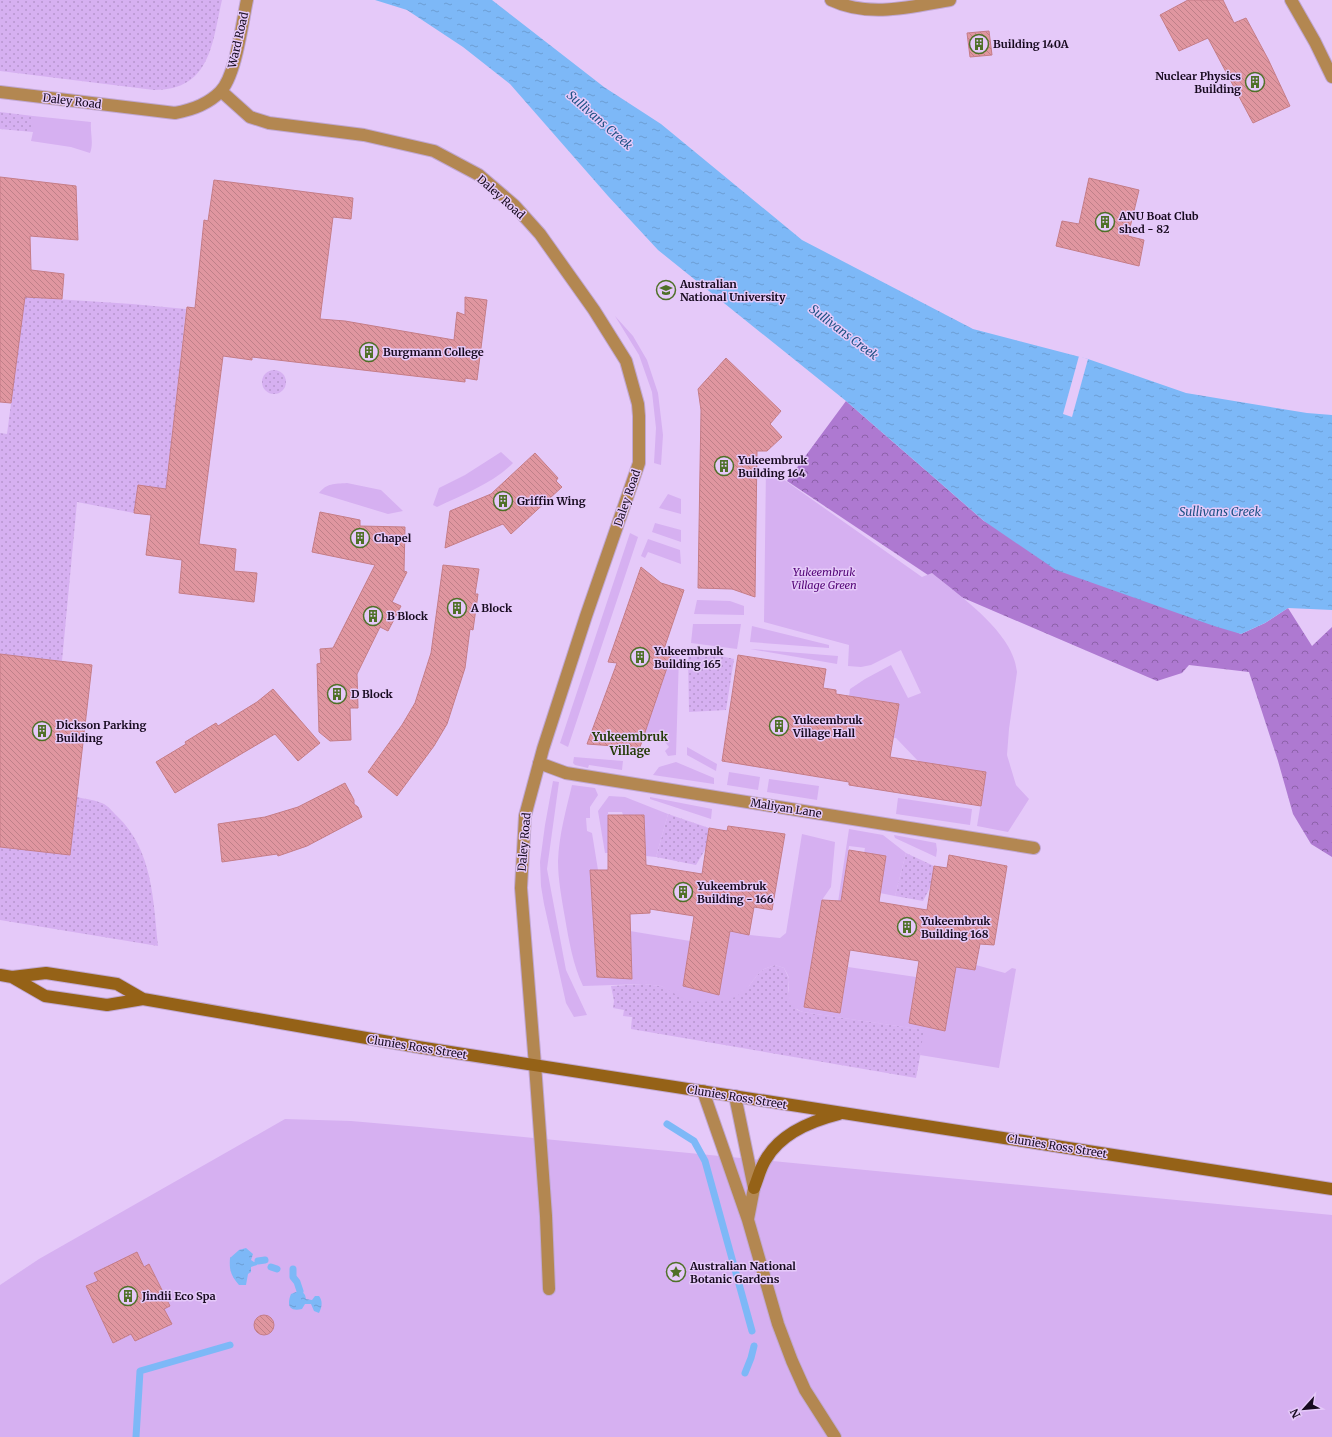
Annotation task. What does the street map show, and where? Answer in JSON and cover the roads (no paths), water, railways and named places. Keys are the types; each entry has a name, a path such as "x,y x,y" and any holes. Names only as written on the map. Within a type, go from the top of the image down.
{"street":[{"name":"Ward Road","path":"144,109 175,113 185,111 209,101 221,91 228,80 234,65 247,0"},
{"path":"831,0 841,5 878,11 950,0"},
{"path":"1291,0 1315,42 1332,77"},
{"name":"Daley Road","path":"221,91 250,117 269,123 364,135 434,151 479,175 514,205 540,234 594,310 626,361 638,404 640,421 639,463 586,616 539,763 525,816 521,888 536,1065 546,1216 548,1289"},
{"name":"Daley Road","path":"0,92 144,109"},
{"name":"Maliyan Lane","path":"539,763 566,773 1034,848"},
{"name":"Clunies Ross Street","path":"6,976 46,973 109,982 117,984 144,998 418,1047 1332,1189"},
{"name":"Clunies Ross Street","path":"6,976 44,996 108,1004 144,998"},
{"path":"703,1091 748,1220 778,1324 792,1361 805,1390 835,1437"},
{"path":"735,1096 754,1188"},
{"path":"748,1220 754,1188 765,1159 776,1146 791,1134 816,1120 844,1113"}],"water":[{"name":"Sullivans Creek","path":"375,0 492,0 604,87 661,124 802,240 973,329 1088,359 1186,393 1307,413 1332,415 1332,610 1288,608 1265,623 1241,634 1214,626 1056,570 984,521 846,401 658,250 608,196 510,84 463,47 407,10"},
{"path":"246,1248 253,1254 251,1260 254,1262 258,1261 257,1265 251,1267 251,1272 248,1274 246,1285 239,1285 231,1273 230,1258 239,1250"},
{"path":"301,1290 306,1299 312,1300 315,1296 319,1296 322,1304 319,1313 314,1311 311,1304 305,1304 302,1309 297,1310 291,1308 289,1301 291,1294"}],"waterway":[{"path":"667,1124 694,1141 705,1161 752,1331"},
{"path":"258,1261 265,1260"},
{"path":"271,1267 277,1269"},
{"path":"293,1269 293,1277 297,1282 300,1291"},
{"path":"136,1437 140,1371 230,1345"},
{"path":"745,1373 754,1346"}],"place":[{"name":"Building 140A","path":"979,44"},
{"name":"Nuclear Physics Building","path":"1255,82"},
{"name":"ANU Boat Club shed - 82","path":"1105,222"},
{"name":"Australian National University","path":"666,290"},
{"name":"Burgmann College","path":"369,352"},
{"name":"Yukeembruk Building 164","path":"724,466"},
{"name":"Griffin Wing","path":"503,501"},
{"name":"Chapel","path":"360,538"},
{"name":"A Block","path":"457,608"},
{"name":"B Block","path":"373,616"},
{"name":"Yukeembruk Building 165","path":"640,657"},
{"name":"D Block","path":"337,694"},
{"name":"Yukeembruk Village Hall","path":"779,726"},
{"name":"Dickson Parking Building","path":"42,731"},
{"name":"Yukeembruk Building - 166","path":"683,892"},
{"name":"Yukeembruk Building 168","path":"907,927"},
{"name":"Australian National Botanic Gardens","path":"676,1272"},
{"name":"Jindii Eco Spa","path":"128,1296"}],"district":[{"name":"Yukeembruk Village","path":"630,743"}],"park label":[{"name":"Yukeembruk Village Green","path":"824,578"}]}
